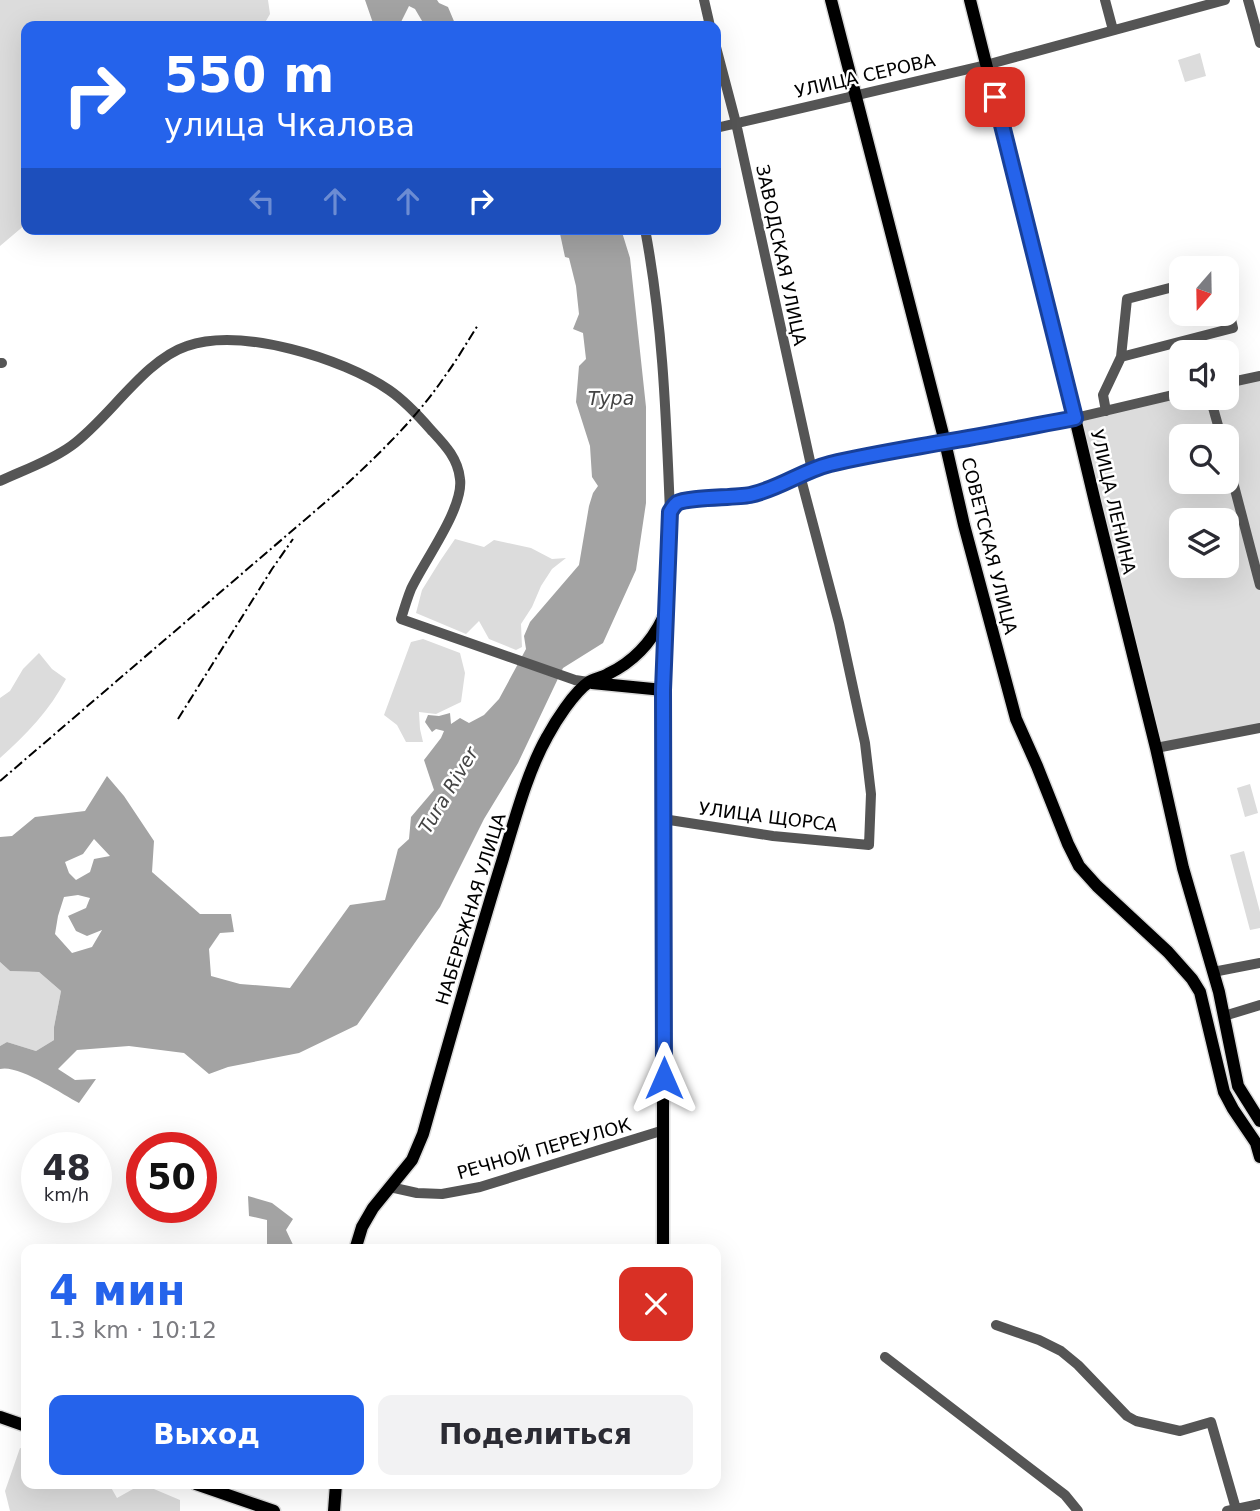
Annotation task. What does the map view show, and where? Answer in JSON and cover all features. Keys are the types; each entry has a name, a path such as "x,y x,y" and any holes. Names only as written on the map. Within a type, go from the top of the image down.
{"main road":[{"name":"СОВЕТСКАЯ УЛИЦА","path":"831,0 1016,719 1079,866 1177,961 1200,992 1225,1093 1256,1137 1260,1157"},
{"name":"УЛИЦА ЛЕНИНА","path":"970,0 1156,748 1183,868 1224,1016 1239,1087 1260,1121"},
{"path":"663,1244 663,690 670,512 686,500 751,495 830,464 1075,418"},
{"name":"НАБЕРЕЖНАЯ УЛИЦА","path":"357,1244 362,1227 373,1208 412,1160 423,1134 512,829 545,740 582,681 609,674 630,661 654,635 666,611"},
{"path":"582,681 663,690"},
{"path":"1177,961 1186,967 1200,966 1205,961 1207,951"},
{"path":"1192,979 1213,972"},
{"path":"1208,1020 1224,1016"},
{"path":"1225,1093 1230,1088 1239,1087"},
{"path":"0,1417 21,1424"},
{"path":"211,1489 274,1511"},
{"path":"324,1511 332,1500 335,1489"},
{"path":"334,1511 335,1489"}],"street":[{"path":"704,0 709,21"},
{"path":"1105,0 1113,30"},
{"name":"УЛИЦА СЕРОВА","path":"721,127 986,65 1225,0"},
{"path":"1248,0 1260,43"},
{"name":"ЗАВОДСКАЯ УЛИЦА","path":"721,66 736,123 806,472 865,743 871,794 869,845"},
{"path":"646,235 654,273 660,332 670,512"},
{"path":"1106,411 1102,395 1121,357 1127,299 1169,288"},
{"path":"1121,357 1233,326"},
{"path":"0,481 71,446 155,365 185,346 221,339 277,345 307,353 369,379 388,390 416,413 449,449 457,466 460,489 453,512 411,589 401,619 582,681"},
{"path":"1239,380 1260,376"},
{"path":"1075,418 1169,396"},
{"path":"1236,494 1260,585"},
{"path":"1156,748 1260,728"},
{"name":"УЛИЦА ЩОРСА","path":"663,819 773,836 869,845"},
{"path":"1213,972 1260,962"},
{"path":"1224,1016 1260,1006"},
{"name":"РЕЧНОЙ ПЕРЕУЛОК","path":"390,1187 442,1194 480,1187 664,1130"},
{"path":"996,1325 1062,1351 1127,1416 1136,1421 1180,1431 1211,1422 1231,1510 1260,1504"},
{"path":"885,1357 1065,1495 1078,1511"}],"shaded area":[{"path":"0,0 268,0 270,14 266,21 21,21 21,228 0,246"},
{"path":"1200,53 1206,76 1185,82 1178,60"},
{"path":"1260,376 1260,728 1156,748 1075,418 1169,399 1169,410 1239,410 1239,380"},
{"path":"455,539 484,547 494,540 531,548 552,559 566,558 552,569 521,624 522,647 516,650 489,639 479,621 466,634 416,613 422,590"},
{"path":"423,639 460,653 465,673 461,702 436,714 419,712 423,742 406,742 397,725 384,715 411,642"},
{"path":"39,653 52,669 66,679 37,722 0,758 0,698 10,691 23,669"},
{"path":"1250,784 1258,813 1245,817 1237,788"},
{"path":"1244,851 1260,912 1260,928 1250,930 1230,855"},
{"path":"0,962 10,971 39,972 61,991 54,1040 36,1051 7,1042 0,1046"},
{"path":"20,1448 21,1489 112,1489 117,1498 133,1489 154,1489 180,1500 180,1511 10,1511 5,1491"}],"water":[{"path":"365,0 437,0 448,7 454,21 422,21 415,9 409,6 402,21 372,21"},
{"path":"560,235 623,235 630,258 646,407 646,503 636,570 603,643 563,668 518,763 484,819 440,907 357,1025 299,1053 228,1067 209,1074 184,1053 129,1046 77,1050 58,1069 75,1080 96,1079 79,1103 28,1075 0,1069 0,1046 7,1042 36,1051 54,1040 61,991 39,972 10,971 0,962 0,837 12,836 35,817 85,811 107,776 154,841 152,872 200,914 231,914 234,932 220,933 209,949 211,976 240,984 290,988 350,905 385,900 398,849 409,839 411,817 434,790 424,760 444,731 436,729 432,732 425,722 428,715 450,713 451,724 460,718 469,723 484,715 499,699 526,649 524,636 530,622 579,565 589,506 598,486 592,477 590,446 576,402 579,366 586,359 583,333 573,329 579,314 569,258 565,257","holes":["94,839 110,856 94,859 90,872 76,880 69,873 65,862 83,854","78,895 90,898 86,908 68,916 76,931 87,936 102,930 92,947 72,953 55,934 64,897"]},
{"path":"248,1196 272,1203 293,1219 286,1230 293,1244 267,1244 267,1220 249,1216"}],"railway":[{"path":"0,781 362,470 424,405 478,325"},
{"path":"178,719 293,539"}],"route":[{"path":"664,1078 663,690 670,512 674,506 686,500 760,493 830,464 1075,418 995,97"}],"water label":[{"name":"Тура","path":"611,398"},
{"name":"Tura River","path":"448,790"}]}
